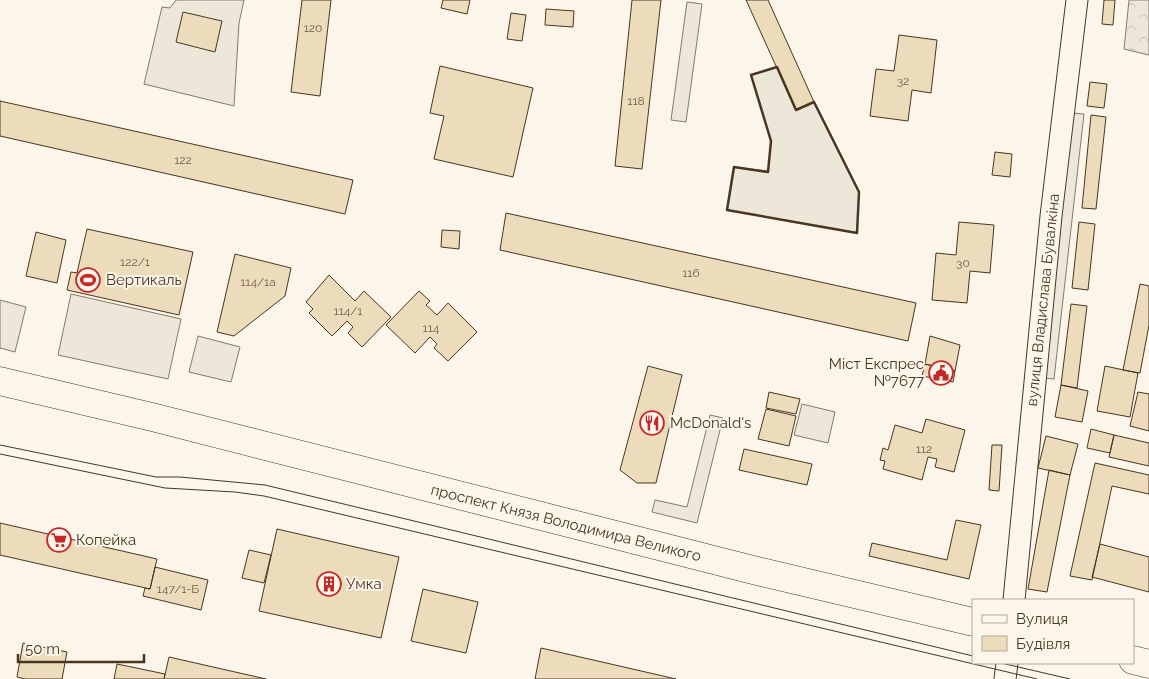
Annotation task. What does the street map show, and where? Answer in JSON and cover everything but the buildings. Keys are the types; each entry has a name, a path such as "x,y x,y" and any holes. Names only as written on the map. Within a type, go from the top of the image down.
{"highway":[{"name":"проспект Князя Володимира Великого","path":"0,381 589,529 912,609 972,622"},
{"path":"1134,660 1149,664"}],"street":[{"name":"вулиця Владислава Бувалкіна","path":"1014,599 1051,216 1077,0"},
{"path":"1005,679 1007,664"}],"green space":[{"path":"1129,0 1149,0 1149,55 1124,49"}],"shaded area":[{"path":"176,0 244,0 239,23 234,106 144,84 162,7 170,8"},
{"path":"687,2 702,4 686,122 671,120"},
{"path":"777,67 814,102 859,192 857,233 727,210 734,167 768,171 771,141 751,75"},
{"path":"1072,113 1084,114 1054,379 1041,378"},
{"path":"71,294 181,319 168,379 58,355"},
{"path":"0,300 26,307 15,352 0,348"},
{"path":"198,336 240,347 231,382 189,372"},
{"path":"802,404 835,412 828,443 794,435"},
{"path":"710,415 723,418 697,523 652,512 655,500 687,507"}],"tram line":[{"path":"0,445 156,477 180,477 265,485 972,656"},
{"path":"0,454 165,488 235,492 264,496 972,664"},
{"path":"974,664 1037,679"},
{"path":"1005,664 1070,679"}],"wall":[{"path":"777,67 796,110 814,102 859,192 857,233 727,210 734,167 768,172 771,141 751,75 777,67"}],"place":[{"name":"Вертикаль","path":"88,280"},
{"name":"Міст Експрес №7677","path":"941,373"},
{"name":"McDonald's","path":"652,423"},
{"name":"Копейка","path":"59,540"},
{"name":"Умка","path":"329,584"}]}
